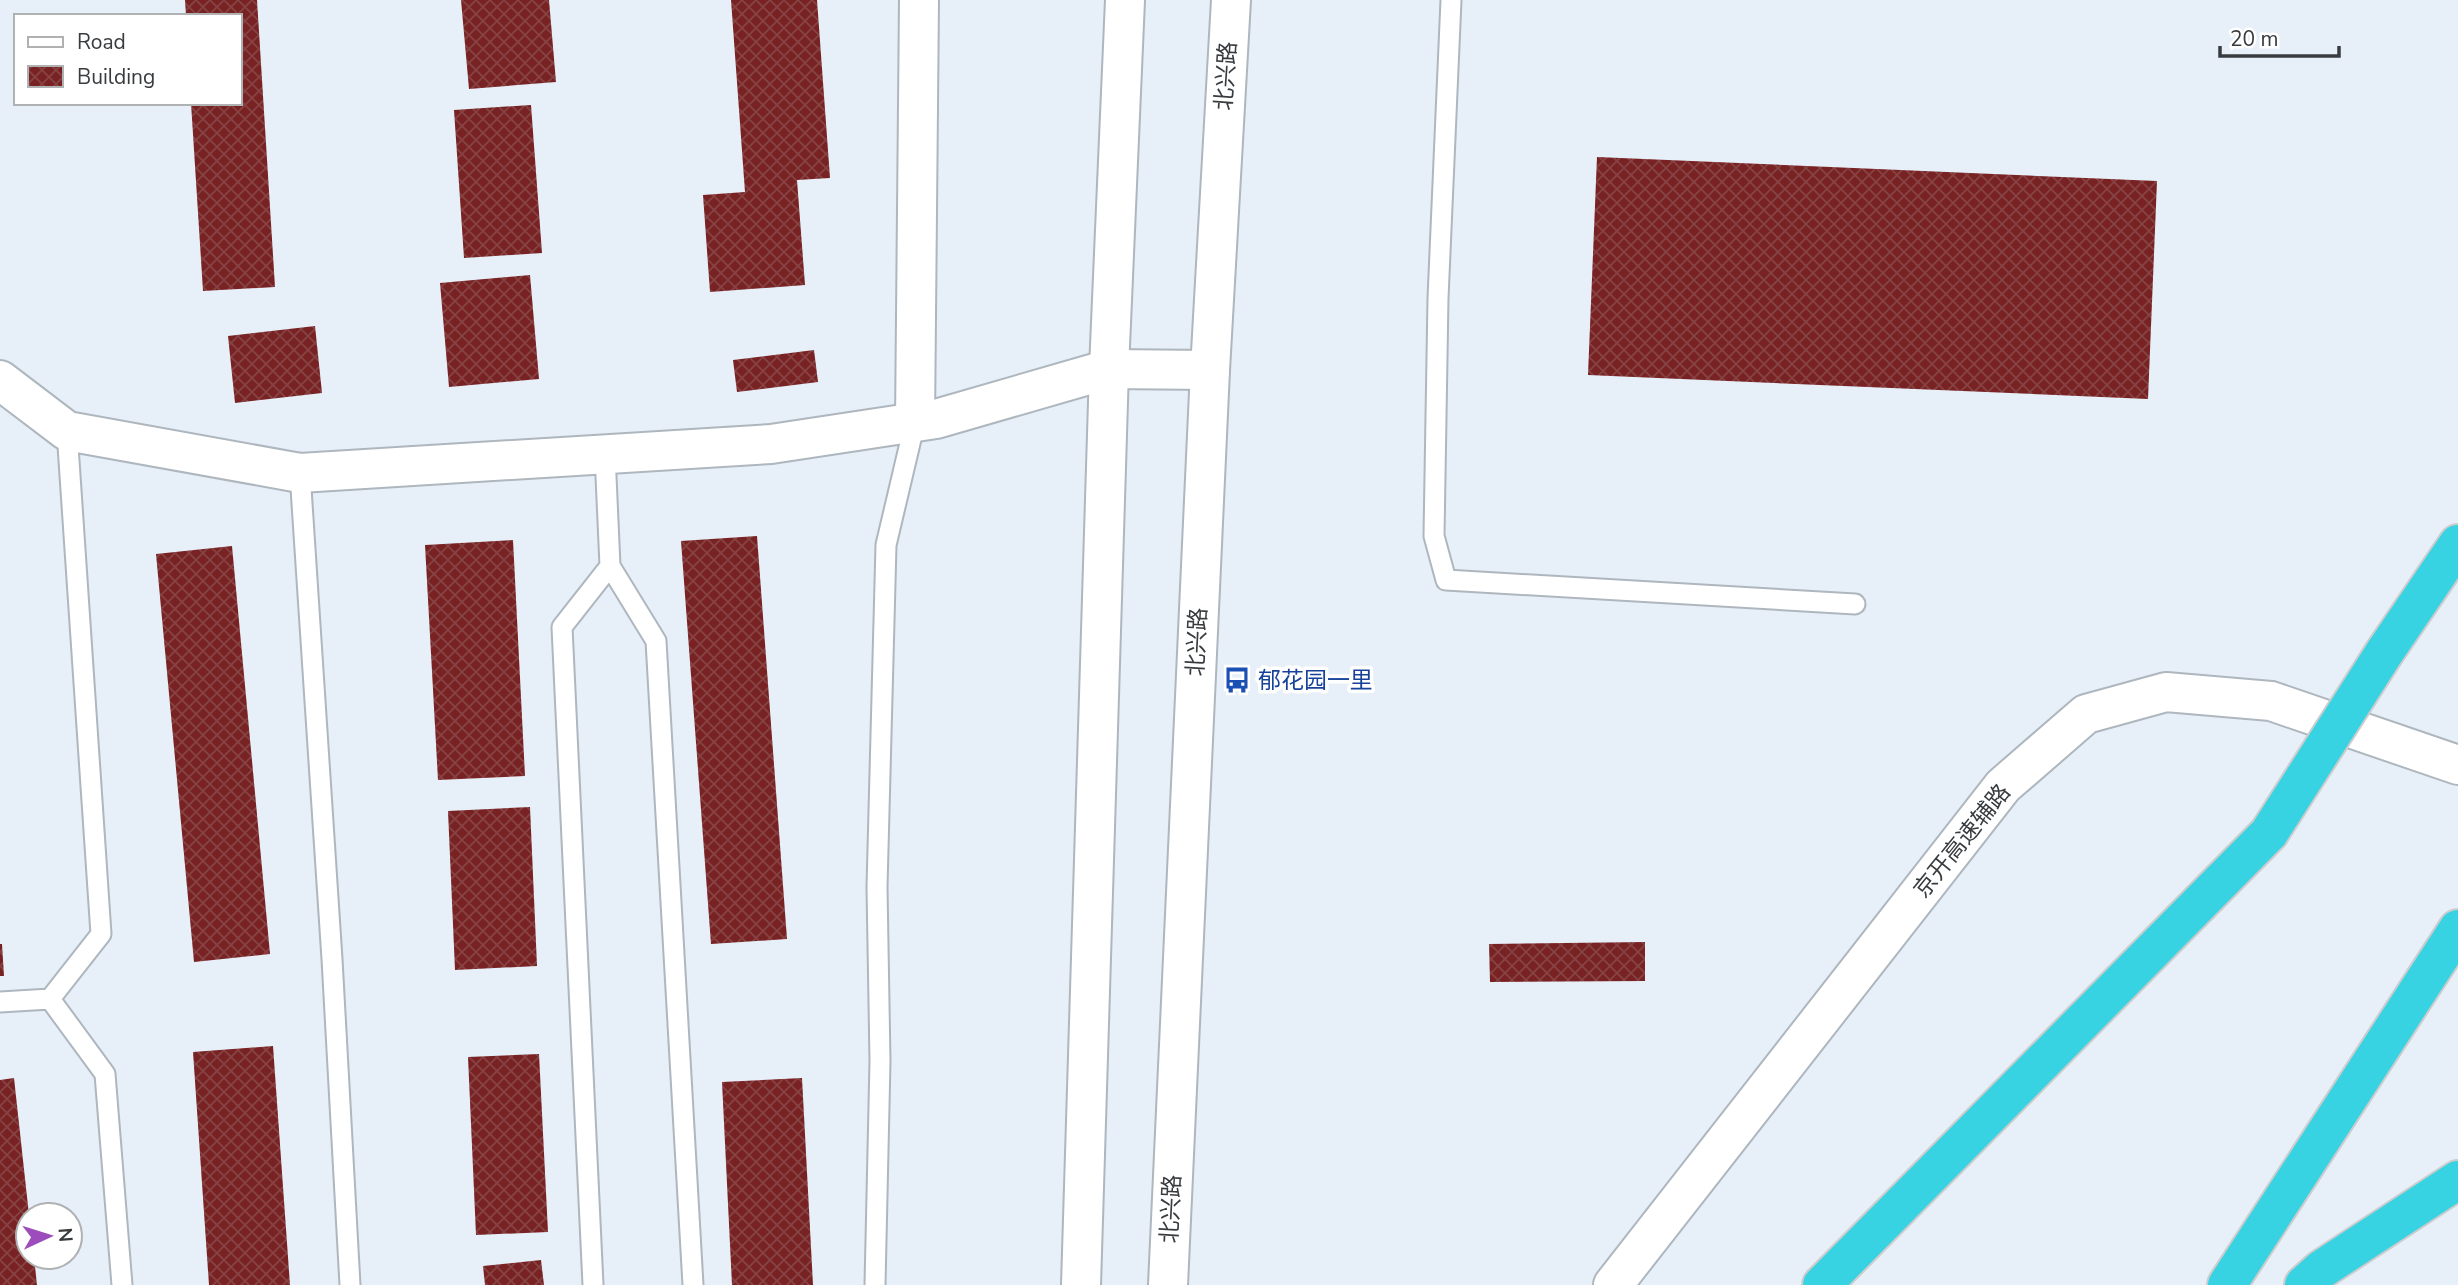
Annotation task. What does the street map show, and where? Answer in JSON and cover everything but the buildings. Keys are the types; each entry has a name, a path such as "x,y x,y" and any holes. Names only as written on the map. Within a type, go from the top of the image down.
{"highway":[{"path":"1822,1285 2270,834 2384,653 2458,544"},
{"path":"2227,1285 2458,929"},
{"path":"2304,1285 2322,1269 2458,1180"}],"main road":[{"path":"915,422 919,0"},
{"path":"1081,1285 1109,369 1125,0"},
{"name":"北兴路","path":"1168,1285 1210,370 1231,0"},
{"path":"0,380 67,431 300,473 771,444 936,419 1109,369 1210,370"},
{"name":"京开高速辅路","path":"1613,1285 2003,786 2086,714 2166,692 2271,701 2458,765"}],"lane":[{"path":"1451,0 1438,299 1434,536 1446,580 1855,604"},
{"path":"875,1285 880,1061 877,887 886,545 915,422"},
{"path":"0,1002 50,999 101,934 67,431"},
{"path":"605,454 610,566 656,641 693,1285"},
{"path":"300,473 350,1285"},
{"path":"593,1285 562,627 610,566"},
{"path":"50,999 105,1074 122,1285"}],"place":[{"name":"郁花园一里","path":"1237,680"}]}
